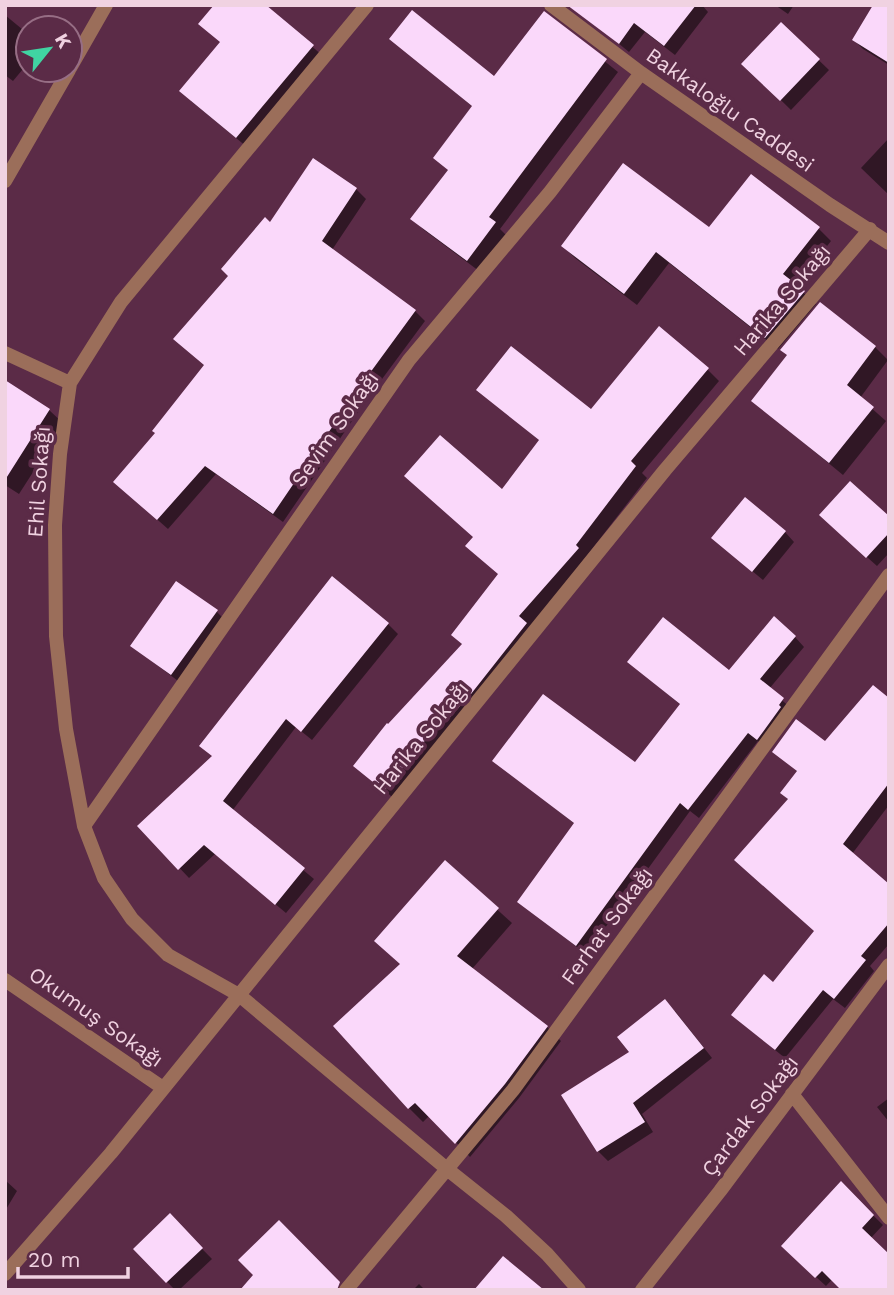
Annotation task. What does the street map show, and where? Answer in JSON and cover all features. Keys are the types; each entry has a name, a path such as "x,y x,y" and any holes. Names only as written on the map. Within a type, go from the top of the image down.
{"street":[{"path":"84,44 106,5"},
{"name":"Ehil Sokağı","path":"367,5 121,302 70,383 60,454 55,525 56,636 66,729 84,826 104,878 132,919 169,955 239,995 447,1170 506,1216 547,1254 579,1290"},
{"name":"Bakkaloğlu Caddesi","path":"551,5 641,73 889,243"},
{"name":"Sevim Sokağı","path":"84,826 409,360 550,192 641,73"},
{"path":"5,181 61,84"},
{"name":"Harika Sokağı","path":"5,1274 111,1153 665,470 870,229"},
{"path":"5,353 70,383"},
{"name":"Ferhat Sokağı","path":"346,1290 513,1090 889,575"},
{"name":"Çardak Sokağı","path":"642,1290 889,965"},
{"name":"Okumuş Sokağı","path":"5,980 163,1088"},
{"path":"792,1094 889,1218"}],"building":[{"path":"214,5 266,5 314,45 236,138 179,91 220,42 198,24"},
{"path":"567,5 696,5 664,46 634,23 619,44"},
{"path":"873,5 889,5 889,63 852,40"},
{"path":"412,10 494,76 544,11 607,59 489,217 496,222 467,261 410,219 448,170 433,158 472,106 389,39"},
{"path":"781,22 820,59 780,101 741,64"},
{"path":"313,158 357,188 322,241 416,310 273,514 205,466 157,520 113,482 155,433 152,431 204,365 173,339 228,276 221,269 265,217 270,222"},
{"path":"623,163 709,227 751,174 820,227 783,274 805,291 765,338 656,252 624,294 561,246"},
{"path":"820,302 876,346 847,385 874,407 829,463 751,401 787,355 780,350"},
{"path":"659,326 709,368 631,461 636,466 576,545 579,548 519,616 527,623 471,694 439,729 436,727 384,791 353,766 387,723 462,644 451,635 498,574 465,546 473,537 404,476 440,435 502,489 539,440 476,390 511,346 591,409"},
{"path":"5,380 50,409 5,480"},
{"path":"850,481 889,516 889,533 866,558 819,515"},
{"path":"745,497 786,531 752,572 711,538"},
{"path":"332,576 389,623 301,732 286,719 223,801 305,868 275,905 204,845 178,870 137,826 212,756 199,746"},
{"path":"176,581 218,610 171,675 130,646"},
{"path":"774,616 796,636 760,679 784,698 779,705 781,707 757,740 748,733 688,810 680,803 576,946 517,902 574,823 492,761 543,694 635,762 680,704 627,662 663,617 729,670"},
{"path":"873,685 889,698 889,783 843,844 889,884 889,923 861,956 866,960 834,999 823,990 775,1050 731,1015 764,974 773,982 814,931 734,860 788,799 780,793 797,771 772,752 796,719 825,741"},
{"path":"445,860 499,908 457,956 548,1026 505,1084 455,1144 415,1103 408,1109 333,1026 400,964 374,941"},
{"path":"665,999 704,1048 633,1103 645,1122 597,1152 561,1095 629,1052 617,1037"},
{"path":"841,1181 874,1215 862,1228 889,1254 889,1290 841,1290 822,1271 815,1278 781,1246"},
{"path":"170,1213 203,1248 166,1283 133,1249"},
{"path":"279,1220 340,1282 337,1290 240,1290 253,1275 238,1260"},
{"path":"503,1256 544,1290 474,1290"}]}
